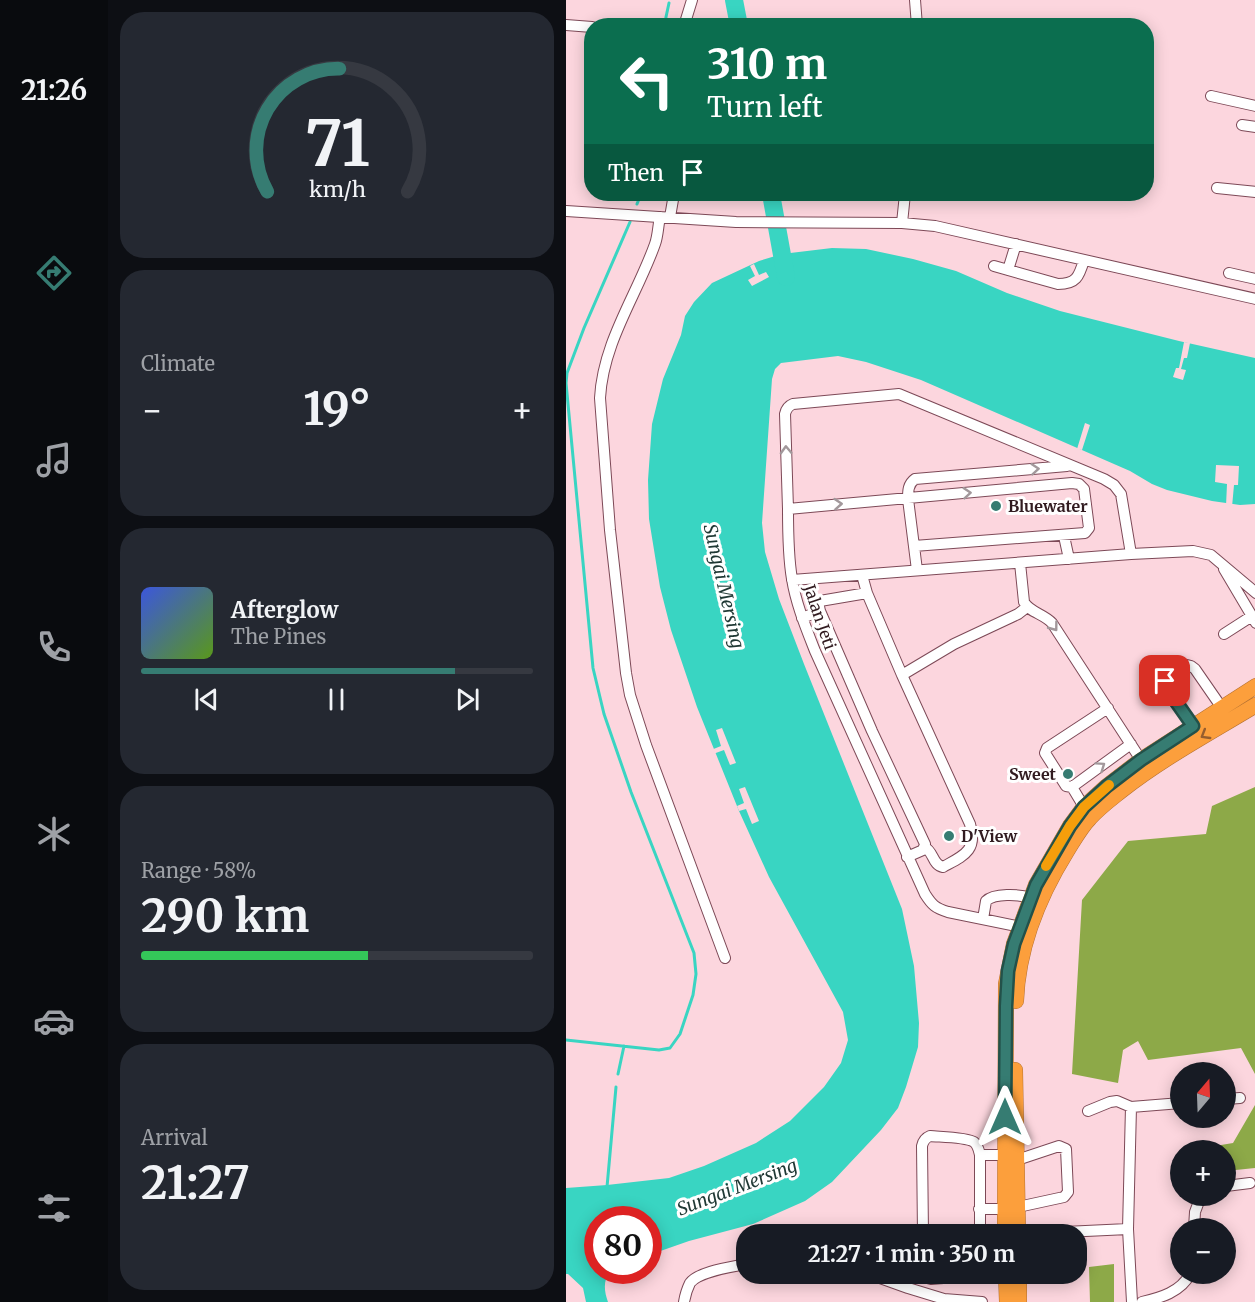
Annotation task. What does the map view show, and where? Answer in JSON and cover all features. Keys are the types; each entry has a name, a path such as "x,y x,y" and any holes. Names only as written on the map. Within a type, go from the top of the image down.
{"highway":[{"path":"1008,1224 1011,1208 1011,1157 1006,984 1011,957 1030,898 1052,854 1084,807 1141,760 1256,686"},
{"path":"1011,1157 1016,986 1021,960 1037,907 1045,889 1078,833 1101,807 1154,766 1256,705"},
{"path":"1011,1208 1017,1224"},
{"path":"1006,1284 1007,1302"},
{"path":"1019,1284 1019,1302"}],"street":[{"path":"686,18 692,0"},
{"path":"915,0 916,18"},
{"path":"566,25 584,26"},
{"path":"1211,96 1256,106"},
{"path":"1242,125 1256,127"},
{"path":"1217,188 1256,192"},
{"path":"671,201 614,338 600,384 600,398 610,530 630,695 646,745 725,958"},
{"path":"902,224 904,201"},
{"path":"566,211 736,222 935,226 1256,299"},
{"path":"1008,270 1016,244"},
{"path":"995,266 1058,284 1067,284 1073,282 1077,277 1084,260"},
{"path":"1229,273 1256,279"},
{"path":"792,580 788,545 786,409 792,404 899,394 1114,485 1121,494 1131,554"},
{"path":"917,570 908,499 909,485 915,479 1071,466"},
{"path":"788,509 1072,483 1079,484 1084,489 1089,528 1085,533 914,546"},
{"path":"1064,536 1069,559"},
{"name":"Jalan Jeti","path":"1021,927 948,912 932,905 907,856 815,651 802,618 792,580 1193,551 1211,555 1219,560"},
{"path":"1219,560 1256,593"},
{"path":"1219,560 1254,619 1224,634"},
{"path":"1020,562 1024,602 1027,607 1052,623 1141,760"},
{"path":"862,575 867,593 902,675 972,832 967,853 943,867 937,864 930,851 924,847"},
{"path":"867,593 818,602 872,730 925,844 923,850 907,856"},
{"path":"902,675 954,644 1018,614 1027,607"},
{"path":"802,618 820,611"},
{"path":"1193,726 1165,686 1166,678 1187,665 1191,666 1222,708"},
{"path":"1108,708 1045,750 1066,786 1072,786 1131,744"},
{"path":"1072,786 1084,807"},
{"path":"983,919 986,901 992,896 1021,895 1030,898"},
{"path":"1236,1098 1240,1098"},
{"path":"1088,1111 1117,1101 1132,1107 1170,1104"},
{"path":"1132,1107 1128,1229 1132,1302"},
{"path":"923,1224 923,1141 930,1136 973,1141 977,1146 980,1155 980,1224"},
{"path":"979,1209 1011,1208 1064,1197 1068,1192 1066,1149 1063,1147 1011,1157 980,1155"},
{"path":"1236,1185 1250,1183"},
{"path":"1087,1231 1128,1229"},
{"path":"684,1302 688,1287 695,1278 736,1266"},
{"path":"897,1284 944,1299 982,1302"},
{"path":"1142,1302 1157,1299 1183,1284"}],"shaded area":[{"path":"1255,787 1255,1074 1241,1048 1148,1060 1138,1041 1123,1050 1118,1083 1072,1074 1082,900 1128,841 1206,834 1212,806"},
{"path":"1255,1105 1255,1168 1236,1170 1235,1140"},
{"path":"1114,1264 1114,1302 1090,1302 1089,1267"}],"water":[{"name":"Sungai Mersing","path":"832,248 866,249 913,259 956,271 1007,293 1060,311 1255,358 1255,504 1240,505 1212,501 1167,490 1130,471 921,380 866,362 838,356 781,363 775,369 772,379 762,523 765,552 779,599 902,909 914,966 919,1023 918,1047 898,1108 881,1130 832,1182 805,1201 753,1224 736,1224 736,1229 662,1250 662,1206 584,1206 584,1284 605,1284 608,1302 586,1302 583,1288 566,1274 566,1188 669,1178 704,1166 756,1143 790,1121 824,1087 841,1063 848,1040 843,1012 769,877 739,811 697,707 671,630 660,587 649,519 648,480 652,424 663,379 681,335 685,316 694,302 712,283 759,261 782,254"}],"pier":[{"path":"754,264 759,275 766,272 769,277 752,286 748,280 755,276 750,266"},
{"path":"1184,342 1190,343 1187,358 1184,358 1181,369 1186,370 1183,380 1173,377 1176,368 1179,368"},
{"path":"1085,423 1090,425 1082,450 1077,449"},
{"path":"1216,465 1239,466 1238,485 1234,485 1232,507 1226,506 1227,484 1215,482"},
{"path":"722,728 736,763 730,765 724,750 713,754 711,750 721,746 716,730"},
{"path":"745,787 759,821 752,824 746,809 739,811 737,806 744,803 739,789"}],"waterway":[{"path":"734,0 737,18"},
{"path":"666,18 669,3"},
{"path":"772,201 786,277"},
{"path":"566,1040 659,1050 670,1048 680,1034 693,995 696,974 694,953 631,792 604,714 593,668 566,383 567,373 584,328 630,222"},
{"path":"618,1074 624,1046"},
{"path":"607,1187 616,1087"}],"slow traffic":[{"path":"1046,866 1084,807 1109,785"}],"place":[{"name":"Bluewater","path":"996,506"},
{"name":"Sweet","path":"1068,774"},
{"name":"D'View","path":"949,836"}],"route":[{"path":"1005,1117 1006,984 1014,944 1030,898 1052,854 1084,807 1141,760 1193,726 1165,686 1165,681"}]}
